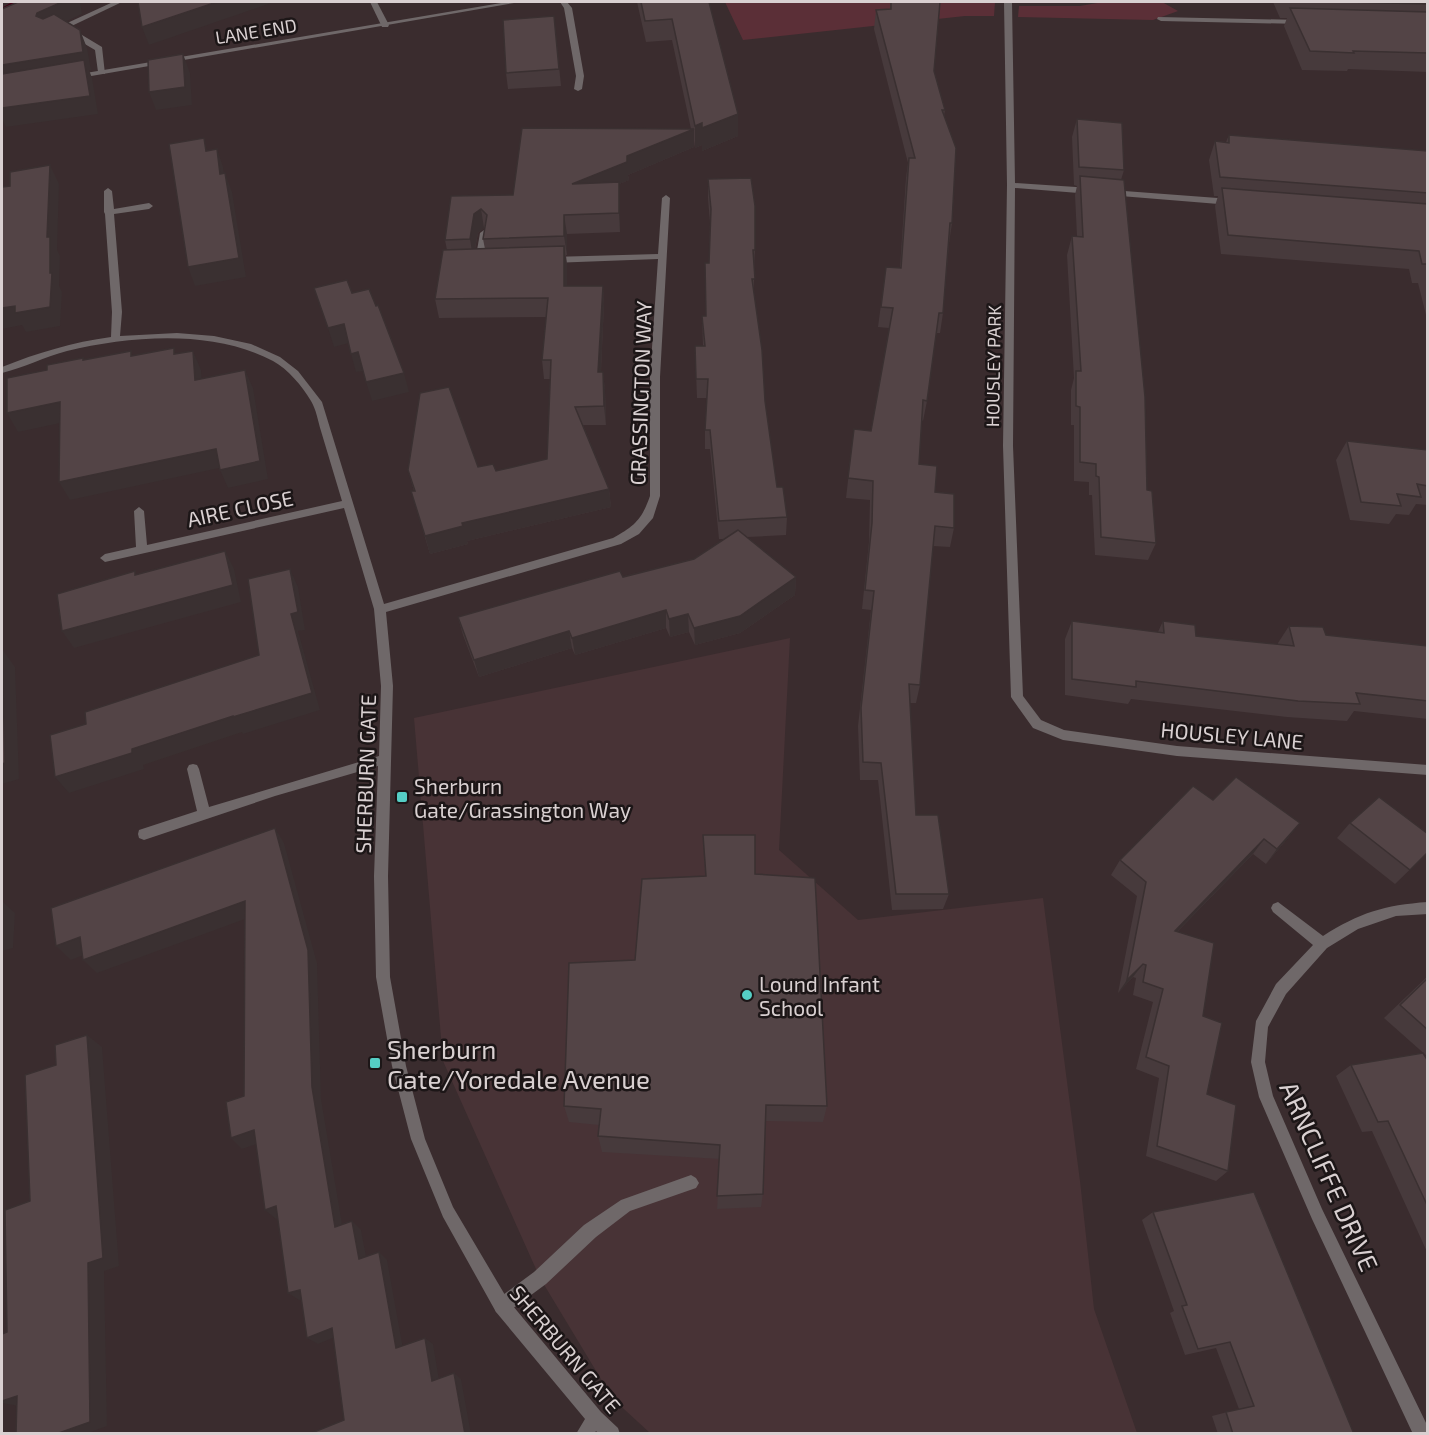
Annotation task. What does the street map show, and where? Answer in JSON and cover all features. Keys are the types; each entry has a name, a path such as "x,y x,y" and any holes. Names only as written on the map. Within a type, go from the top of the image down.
{"street":[{"path":"50,33 118,2"},
{"path":"374,2 384,25"},
{"name":"LANE END","path":"69,78 516,2"},
{"path":"564,2 568,8 580,76 578,89"},
{"name":"HOUSLEY PARK","path":"1008,2 1011,185 1008,412 1017,697 1036,723"},
{"path":"1161,19 1306,22"},
{"path":"62,27 99,49 102,72"},
{"path":"1011,185 1237,203"},
{"path":"108,191 117,312 115,340"},
{"name":"GRASSINGTON WAY","path":"380,609 617,541 635,531 649,515 656,496 655,377 666,198"},
{"path":"108,212 149,206"},
{"path":"479,262 484,233"},
{"path":"537,260 663,256"},
{"path":"468,263 491,262"},
{"name":"SHERBURN GATE","path":"2,370 68,350 115,340 165,336 204,337 242,345 278,360 300,379 317,402 380,609 387,686 381,876 383,977 399,1066 418,1140 448,1212 502,1306 595,1418 612,1434"},
{"name":"AIRE CLOSE","path":"105,558 347,504"},
{"path":"139,511 142,550"},
{"name":"HOUSLEY LANE","path":"1036,723 1063,735 1177,751 1428,770"},
{"path":"144,834 204,813 385,759"},
{"path":"193,769 204,813"},
{"path":"1278,908 1322,944"},
{"name":"ARNCLIFFE DRIVE","path":"1422,1434 1312,1203 1266,1097 1258,1062 1262,1026 1281,989 1322,944 1354,924 1396,910 1428,908"},
{"path":"502,1306 540,1278 590,1231 626,1205 691,1183"},
{"path":"584,1434 595,1418"}],"shaded area":[{"path":"725,2 995,2 994,16 965,16 743,40"},
{"path":"1103,2 1162,2 1178,11 1153,20 1018,17 1019,6 1080,6"},
{"name":"Lound Infant School","path":"790,638 779,850 858,920 1043,898 1080,1181 1094,1309 1137,1433 650,1433 613,1399 540,1278 443,1061 414,718"}],"building":[{"path":"18,2 62,2 37,13 36,16 43,19 54,14 80,30 83,52 2,65 2,9"},
{"path":"138,2 217,2 142,27"},
{"path":"641,2 709,2 738,114 702,128 702,123 695,126 672,19 645,21"},
{"path":"891,2 940,2 934,71 945,110 942,110 956,148 952,223 950,223 943,313 939,313 927,401 923,400 919,464 937,466 935,492 954,494 954,528 935,526 920,685 909,684 916,815 938,815 949,894 896,894 881,763 863,762 861,708 874,591 865,590 872,523 873,481 848,478 854,429 871,431 893,308 881,307 886,267 901,268 909,158 915,158 876,10 891,9"},
{"path":"1347,2 1428,2 1428,4"},
{"path":"1290,8 1428,12 1428,53 1310,51"},
{"path":"554,16 559,69 506,73 503,20"},
{"path":"183,54 185,87 149,92 148,60"},
{"path":"84,60 90,96 2,108 2,74"},
{"path":"1077,119 1122,123 1124,170 1079,167"},
{"path":"522,128 694,129 627,156 627,162 572,184 619,182 619,213 564,215 564,236 483,239 487,215 481,209 474,214 470,239 445,240 451,196 513,195"},
{"path":"1229,135 1428,151 1428,193 1220,177 1215,141 1229,143"},
{"path":"204,138 206,151 217,149 220,174 225,173 239,258 188,267 169,144"},
{"path":"50,165 47,237 50,237 50,273 52,273 50,307 15,313 15,306 2,308 2,187 10,186 10,172"},
{"path":"1080,176 1124,180 1145,397 1147,490 1152,491 1156,543 1101,537 1099,477 1096,476 1096,464 1080,462 1080,407 1076,406 1076,371 1081,371 1072,236 1083,237"},
{"path":"751,178 755,206 755,250 753,250 755,279 752,279 777,487 783,487 787,517 719,521 710,430 705,430 708,379 696,379 695,346 705,346 702,316 706,316 705,263 709,263 711,209 708,179"},
{"path":"1222,188 1428,204 1428,264 1422,264 1419,251 1228,235"},
{"path":"564,246 564,286 603,286 598,372 603,372 604,406 575,407 609,489 462,523 463,526 425,536 411,491 415,491 408,470 420,393 449,387 478,467 493,464 496,471 547,459 551,360 542,360 548,298 435,299 443,250"},
{"path":"347,280 352,293 369,289 376,306 378,305 404,373 366,382 358,352 351,354 344,324 328,328 314,288"},
{"path":"174,348 174,354 193,351 195,380 245,370 260,461 220,470 216,449 59,482 60,402 7,413 7,378 47,370 47,365 83,358 83,360 131,351 131,356"},
{"path":"1347,441 1428,450 1428,486 1417,484 1421,497 1397,494 1401,506 1361,502"},
{"path":"738,530 796,577 740,616 694,628 688,614 669,619 666,610 572,638 569,631 474,660 458,617 620,571 623,577 694,559"},
{"path":"225,551 233,585 62,631 57,594 135,571 135,575"},
{"path":"290,569 298,612 291,614 312,693 132,749 132,753 55,777 50,735 86,724 85,712 259,655 248,579"},
{"path":"1072,621 1164,633 1163,621 1195,625 1196,636 1294,646 1289,626 1323,627 1326,635 1428,646 1428,701 1356,693 1360,704 1298,701 1136,681 1136,687 1072,679"},
{"path":"2,649 5,763 2,764"},
{"path":"1236,777 1300,823 1277,849 1264,839 1175,931 1214,943 1203,1016 1222,1023 1207,1094 1236,1105 1228,1171 1157,1146 1169,1066 1146,1057 1163,989 1143,982 1146,965 1143,964 1127,980 1146,882 1120,860 1193,786 1213,800"},
{"path":"1379,797 1428,834 1428,852 1410,870 1350,823"},
{"path":"275,828 308,950 312,1087 335,1227 352,1221 359,1259 379,1252 396,1348 425,1338 432,1381 454,1373 465,1434 309,1434 344,1420 332,1328 307,1338 300,1290 288,1293 276,1206 265,1210 254,1130 231,1138 226,1102 244,1096 245,901 83,960 80,937 56,946 51,908"},
{"name":"Lound Infant School","path":"703,835 755,835 755,874 815,878 827,1106 766,1105 763,1194 717,1196 720,1145 598,1136 601,1109 564,1106 569,963 635,960 642,879 706,876"},
{"path":"1428,978 1428,1030 1400,1005"},
{"path":"87,1035 103,1258 88,1263 90,1422 56,1434 16,1434 17,1396 2,1401 2,1334 7,1332 5,1210 30,1201 25,1075 56,1065 55,1045"},
{"path":"1423,1053 1428,1061 1428,1207 1388,1121 1378,1122 1351,1065"},
{"path":"1254,1192 1354,1434 1233,1434 1226,1412 1254,1406 1230,1342 1198,1349 1182,1306 1187,1305 1153,1212"}],"waterway":[{"path":"2,11 16,2"}],"place":[{"name":"Sherburn Gate/Grassington Way","path":"402,797"},
{"name":"Lound Infant School","path":"747,995"},
{"name":"Sherburn Gate/Yoredale Avenue","path":"375,1063"}]}
